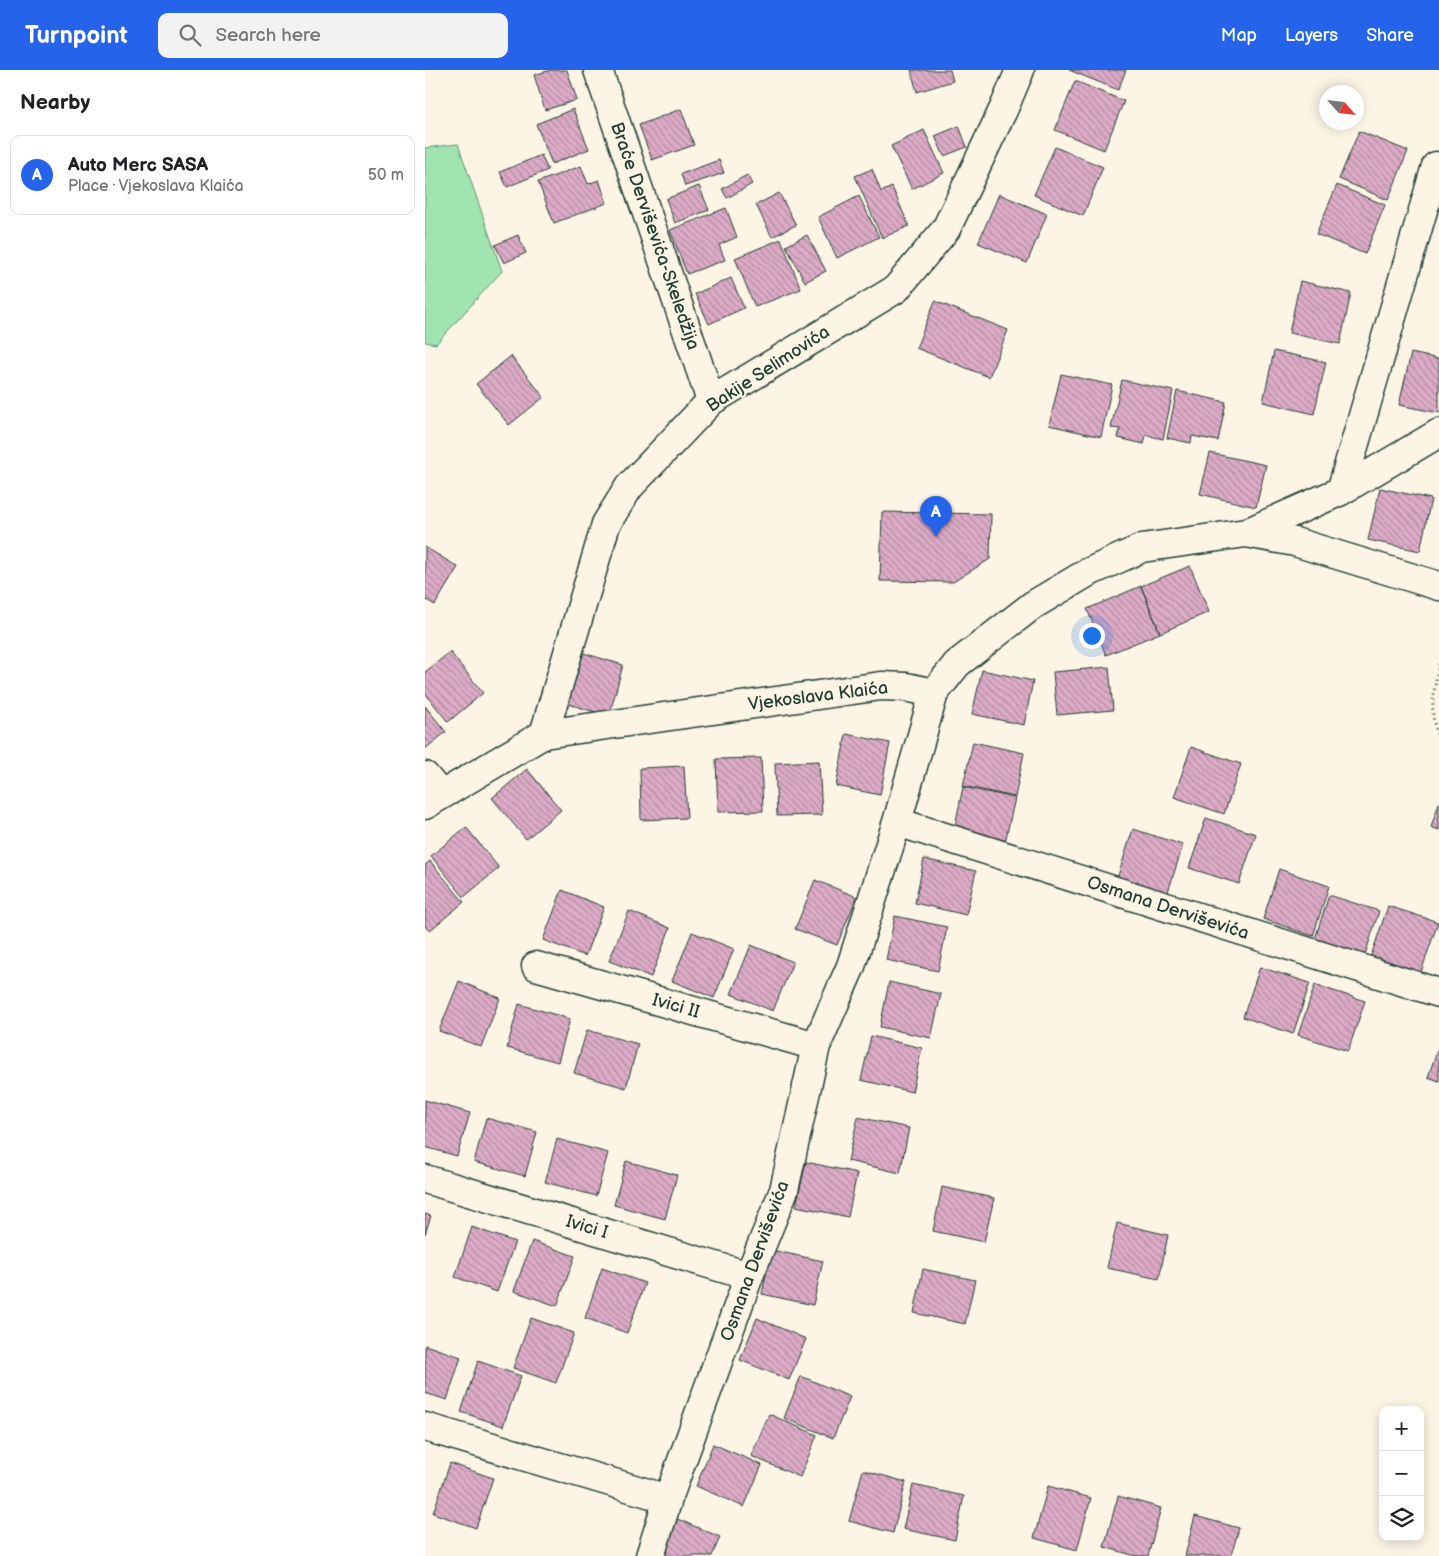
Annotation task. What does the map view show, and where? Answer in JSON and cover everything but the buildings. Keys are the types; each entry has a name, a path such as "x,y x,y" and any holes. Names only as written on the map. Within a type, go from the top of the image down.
{"street":[{"name":"Braće Derviševića-Skeledžija","path":"598,70 711,402"},
{"name":"Bakije Selimovića","path":"544,734 606,524 629,487 711,402 896,289 945,229 1000,117 1020,70"},
{"path":"1341,492 1436,166"},
{"path":"934,692 957,664 1033,604 1087,572 1142,548 1246,533 1341,492 1439,433"},
{"path":"1246,533 1295,542 1439,586"},
{"name":"Vjekoslava Klaića","path":"544,734 881,686 906,687 934,692"},
{"name":"Osmana Derviševića","path":"650,1556 668,1499 749,1276 784,1190 816,1046 851,966 897,822 934,692"},
{"path":"430,792 544,734"},
{"name":"Osmana Derviševića","path":"897,822 1439,993"},
{"name":"Ivici II","path":"536,966 816,1046"},
{"name":"Ivici I","path":"425,1179 749,1276"},
{"path":"425,1426 668,1499"}],"path":[{"path":"1439,664 1431,702 1434,728 1439,739"}],"green space":[{"path":"458,144 502,271 436,344 425,342 425,148"}],"place":[{"name":"Auto Merc SASA","path":"936,537"}]}
